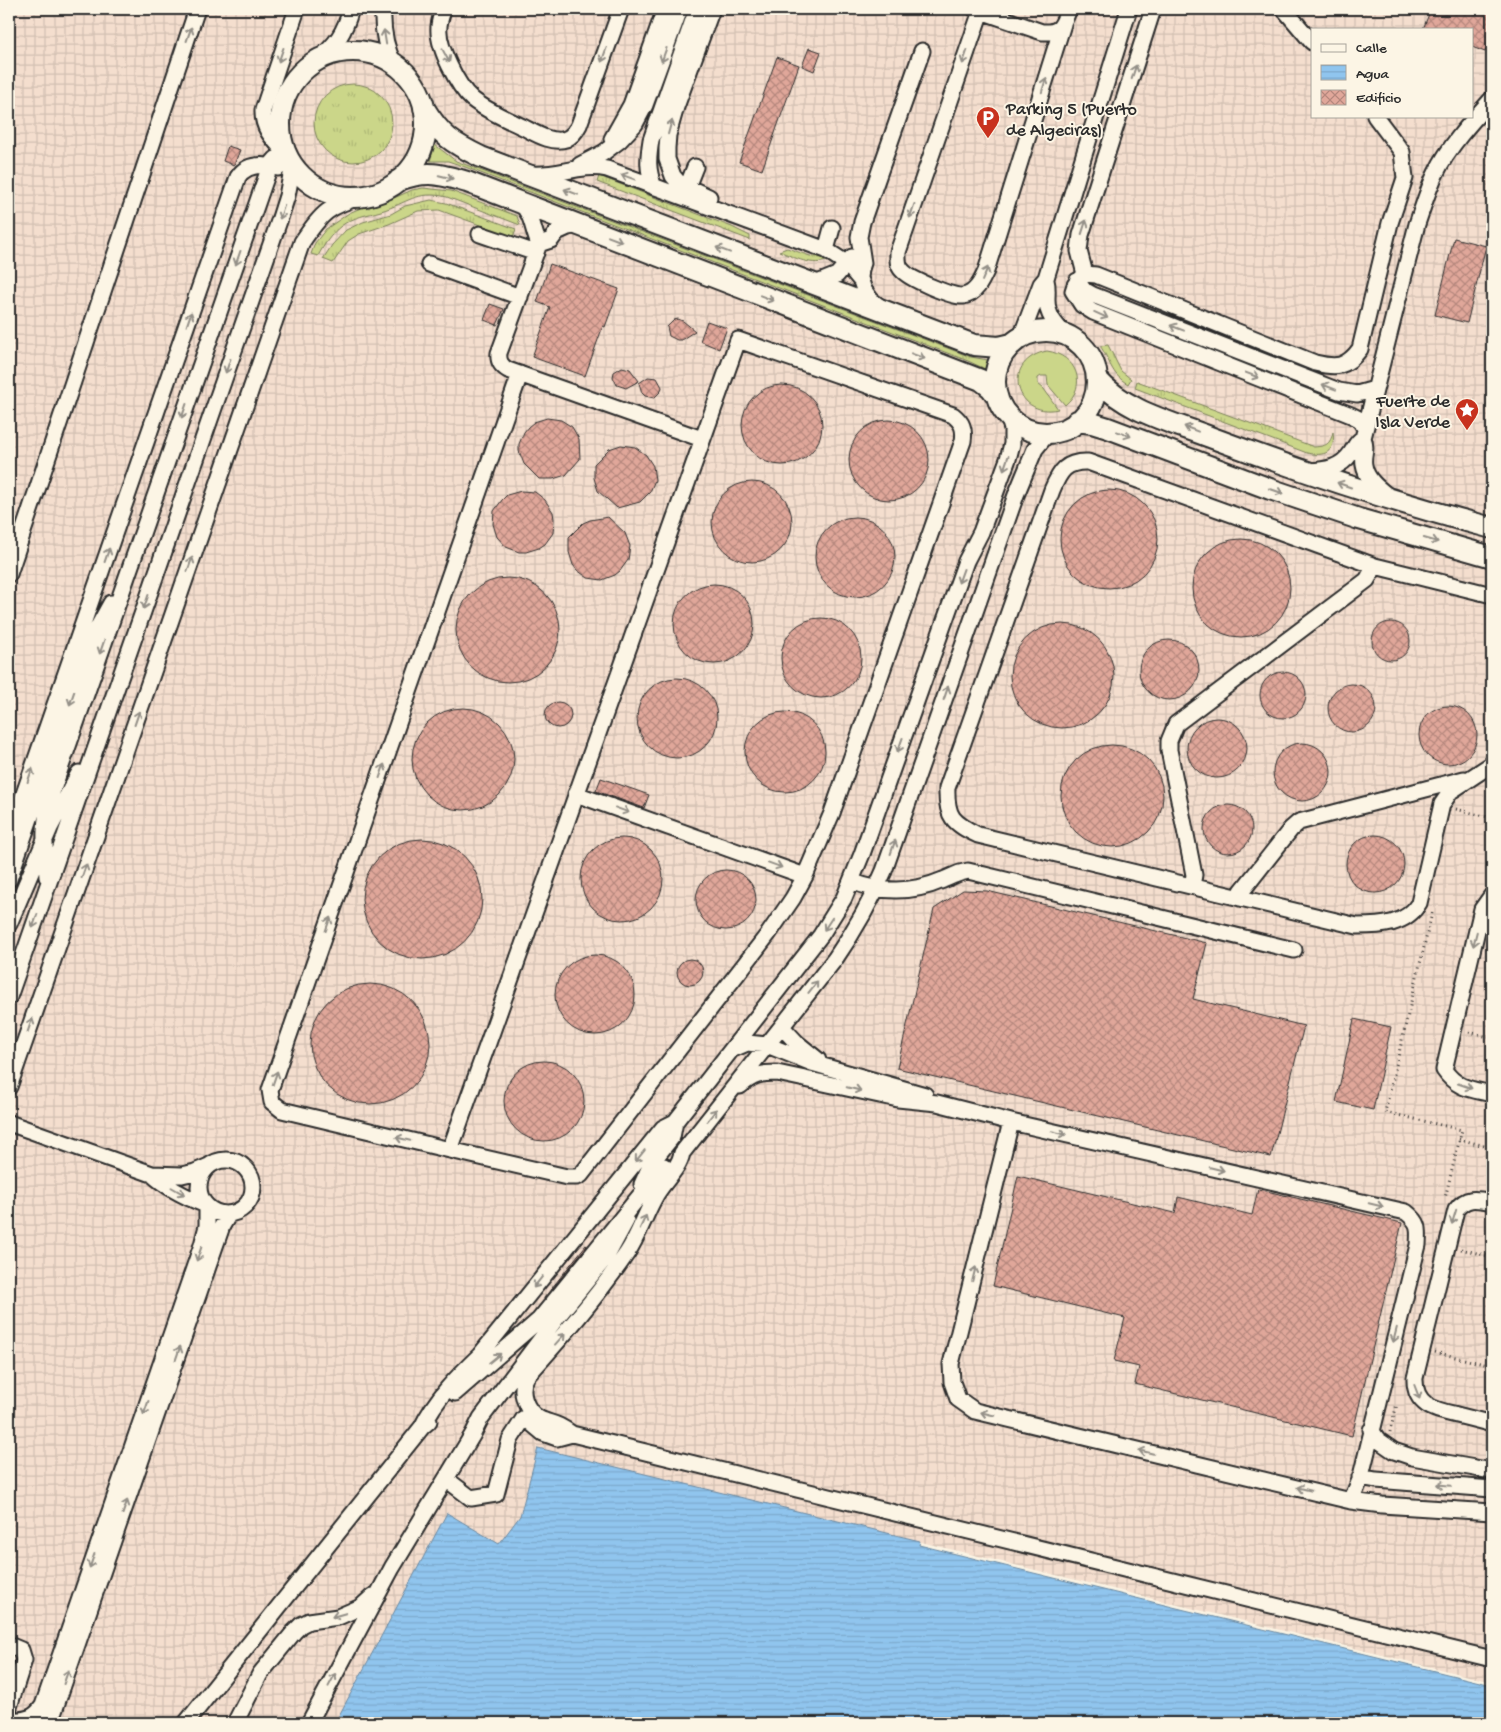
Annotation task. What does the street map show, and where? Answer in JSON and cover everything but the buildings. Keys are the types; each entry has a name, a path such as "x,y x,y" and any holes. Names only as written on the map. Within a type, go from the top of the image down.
{"main road":[{"path":"399,180 409,171 422,148 426,121 420,95 405,73 394,64 376,56 356,52 330,55 306,68 297,77 284,101 280,127 291,164 311,184 323,190 349,197 363,196 382,190 399,180 413,175 428,173 447,176 467,182 981,380 997,396 1008,416 1027,428 1049,432 1060,430 1077,421 1088,411 1093,401 1097,379 1095,368 1087,352 1075,340 1065,335 1043,331 1032,333 999,347 974,345 512,170 460,147 436,128 424,108"},
{"path":"997,396 995,385 999,362 1004,352 1016,341"},
{"path":"1097,379 1115,396 1146,412 1352,488 1492,528"},
{"path":"1077,421 1108,428 1270,489 1359,519 1492,557"}],"street":[{"path":"9,574 198,9"},
{"path":"9,996 287,196 291,164 265,127 262,110 297,9"},
{"path":"318,60 335,44 341,35 351,9"},
{"path":"383,9 385,38 388,52 394,64"},
{"path":"443,9 438,27 442,48 455,74 471,98 501,116 550,139 561,140 568,138 579,125 621,9"},
{"path":"594,158 616,134 631,105 665,9"},
{"path":"571,169 594,158 619,141 635,124 645,104 680,9"},
{"path":"654,187 648,173 651,140 697,9"},
{"path":"712,9 668,135 667,159 673,176 680,183 707,196 787,224 819,247 846,263 862,281"},
{"path":"1063,24 1058,30 1050,33 1042,32 978,10 898,252 900,269 907,275 918,281 963,296 980,285 1069,9"},
{"path":"1016,341 1041,284 1046,278 1129,9"},
{"path":"1153,9 1081,235 1079,251 1084,290 1340,391 1357,394 1375,389"},
{"path":"1284,9 1311,41"},
{"path":"884,310 871,300 864,290 861,270 863,263 859,237 874,172 922,50"},
{"path":"1304,471 1333,468 1344,462 1364,433 1417,224 1429,190 1436,173 1446,157 1473,120 1492,99"},
{"path":"1473,120 1492,112"},
{"path":"1376,118 1402,152 1405,178 1390,223 1360,349 1353,358 1344,364 1331,366 1315,363 1096,274 1081,278 1073,291 1082,305 1093,312 1338,409 1358,419 1366,444 1364,465 1368,476 1391,499"},
{"path":"48,884 44,840 45,816 51,795 270,166 276,159 291,164"},
{"path":"9,837 238,177 242,171 250,167 270,166"},
{"path":"512,170 544,175 591,166 598,167 819,247"},
{"path":"687,187 695,167"},
{"path":"9,1087 302,242 323,214 337,204 363,196"},
{"path":"520,203 530,214 537,248 499,357 504,368 702,439"},
{"path":"480,234 537,248 551,240 557,232 568,227 579,226"},
{"path":"819,247 832,228"},
{"path":"815,284 837,275 860,249"},
{"path":"429,264 520,297"},
{"path":"1046,278 1050,315 1054,323 1065,335"},
{"path":"450,1150 738,340 953,415 962,426 964,433 960,450 832,813 806,876 769,932 581,1175 567,1177 450,1150 282,1110 272,1102 270,1090 520,374"},
{"path":"422,1427 430,1409 480,1355 663,1128 675,1122 730,1051 745,1039 835,913 851,881 966,561 981,532 1008,459 1012,444 1012,429 1008,416"},
{"path":"613,1260 628,1251 662,1184 680,1161 682,1153 835,959 852,934 876,889 1016,495 1035,449 1049,432"},
{"path":"1492,596 1375,566 1088,462 1072,463 1057,478 947,788 946,804 955,821 978,835 1357,926 1391,924 1408,917 1419,903 1442,804 1451,791 1492,764"},
{"path":"1192,886 1194,875 1168,750 1171,732 1176,724 1367,580 1375,566"},
{"path":"9,879 94,634 110,604 122,591"},
{"path":"9,924 44,840 103,727"},
{"path":"1240,898 1242,891 1278,844 1299,822 1472,776"},
{"path":"576,794 806,876"},
{"path":"851,881 876,889 899,891 943,880 957,872 968,871 1294,950"},
{"path":"1492,895 1482,909 1444,1070 1451,1080 1463,1087 1492,1094"},
{"path":"782,1027 815,1058 835,1070"},
{"path":"745,1039 763,1051 928,1096 937,1103"},
{"path":"763,1051 770,1065 819,1081"},
{"path":"727,1096 750,1077 764,1073 777,1073 898,1099 937,1103 1011,1122 1406,1212 1415,1219 1419,1228 1418,1245 1360,1477 1351,1501"},
{"path":"309,1723 380,1590 473,1434 480,1418 572,1325 613,1260 617,1240 652,1162 672,1137 675,1122"},
{"path":"1011,1122 951,1364 952,1382 958,1399 975,1411 1351,1501 1382,1505 1492,1512"},
{"path":"9,1124 152,1174 182,1175 195,1172 223,1160 238,1163 245,1167 252,1180 253,1188 248,1202 236,1212 229,1214 214,1211 162,1182 152,1174"},
{"path":"186,1723 422,1427 458,1390 540,1320 674,1155 682,1153"},
{"path":"36,1723 202,1245 207,1226 207,1206 200,1193 199,1186 204,1171 209,1166"},
{"path":"1492,1202 1470,1199 1464,1201 1456,1210 1414,1386 1420,1400 1432,1409 1492,1424"},
{"path":"50,1723 222,1226 229,1214"},
{"path":"473,1434 512,1393 520,1377"},
{"path":"520,1377 524,1381 522,1393 530,1410 540,1420 558,1426 572,1434 1492,1659"},
{"path":"512,1393 520,1414 543,1433 557,1438 572,1434"},
{"path":"446,1479 471,1498 496,1494 510,1440 524,1418"},
{"path":"1371,1430 1378,1440 1394,1451 1412,1457 1492,1471"},
{"path":"1360,1477 1376,1480 1492,1489"},
{"path":"235,1723 260,1674 301,1625 309,1621 338,1617 361,1607 380,1590"},
{"path":"9,1645 20,1650 24,1660 9,1706"},
{"path":"9,1721 30,1718 37,1714 42,1706"}],"path":[{"path":"1456,809 1492,818"},
{"path":"1434,904 1384,1112 1462,1130 1444,1205"},
{"path":"1454,1029 1492,1038"},
{"path":"1459,1140 1492,1148"},
{"path":"1422,1349 1492,1366"},
{"path":"1387,1446 1397,1400"}],"shaded area":[{"path":"9,9 1492,9 1492,1682 538,1448 520,1516 499,1545 447,1513 335,1723 9,1723"}],"green space":[{"path":"353,84 368,87 381,95 389,108 392,123 389,138 381,151 368,159 353,162 338,159 325,151 317,138 314,123 317,108 325,95 338,87"},
{"path":"435,145 456,161 971,357 988,360 985,369 460,165 448,161 430,161"},
{"path":"599,176 732,227 750,236 750,240 597,182"},
{"path":"423,188 451,191 517,216 520,225 447,197 427,195 412,198 390,208 350,220 334,233 318,256 311,254 315,243 326,229 349,213 363,207 385,202 412,190"},
{"path":"431,200 446,203 516,229 513,237 439,210 418,211 389,224 359,234 348,241 333,263 323,259 332,245 346,230 363,222 391,214 405,206"},
{"path":"787,248 813,257 822,256 830,260 816,263 810,262 779,251"},
{"path":"1108,345 1121,371 1131,379 1128,384 1114,372 1100,346"},
{"path":"1047,351 1065,358 1076,372 1077,380 1076,389 1065,405 1048,385 1047,376 1038,378 1038,384 1044,389 1058,409 1043,410 1032,405 1023,397 1019,387 1018,376 1023,365 1032,356"},
{"path":"1137,381 1314,447 1327,444 1333,432 1333,445 1328,452 1323,454 1307,453 1135,388"}],"water":[{"path":"538,1448 920,1541 919,1545 1492,1685 1492,1723 335,1723 447,1513 499,1544 520,1516"}],"place":[{"name":"Parking 5 (Puerto de Algeciras)","path":"988,139"},
{"name":"Fuerte de Isla Verde","path":"1467,431"}]}
